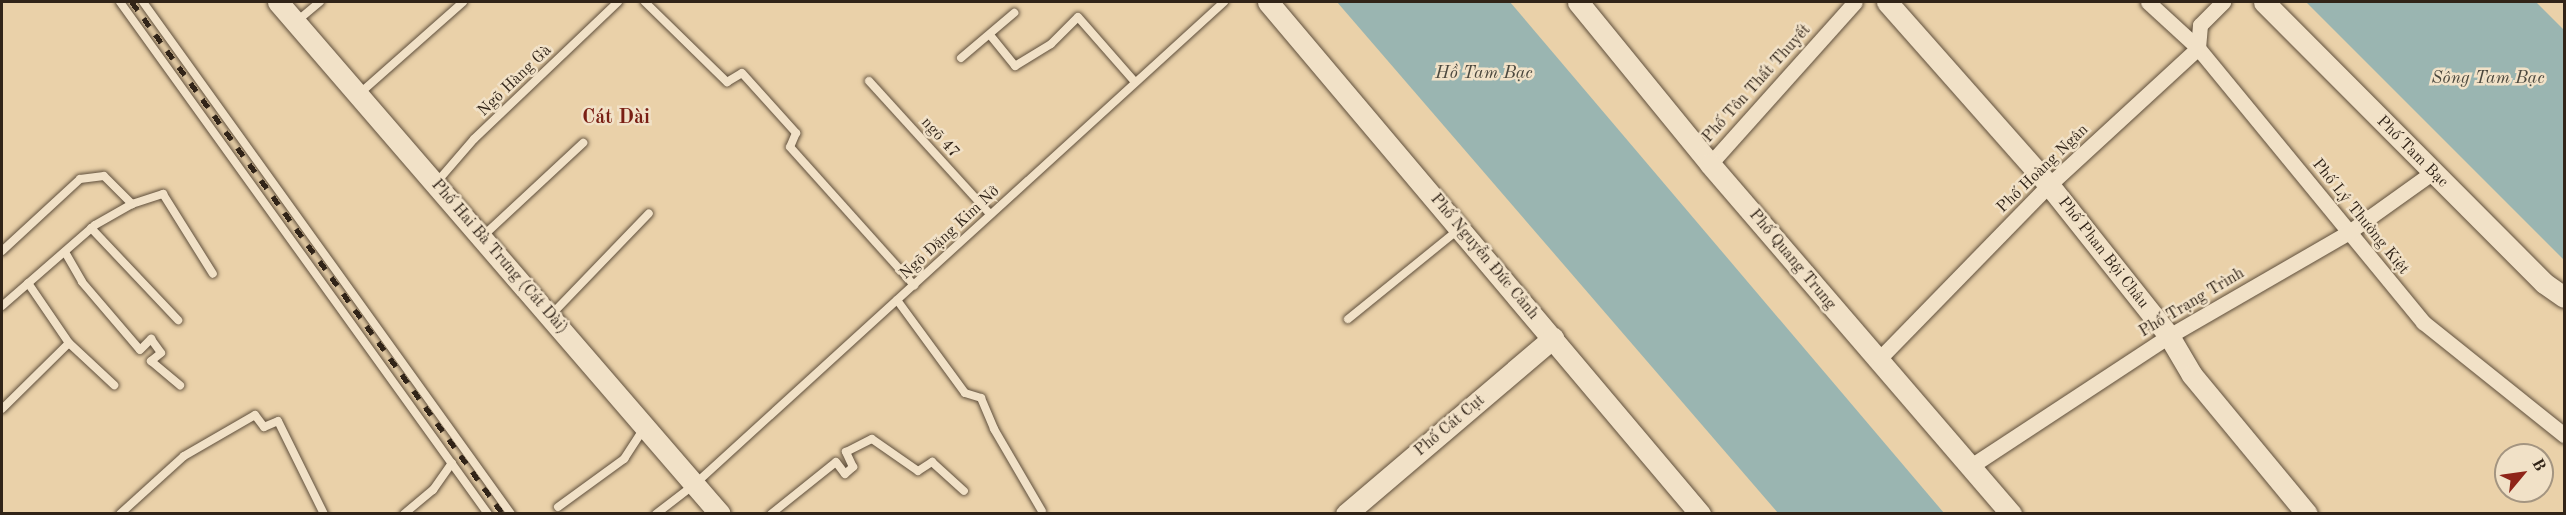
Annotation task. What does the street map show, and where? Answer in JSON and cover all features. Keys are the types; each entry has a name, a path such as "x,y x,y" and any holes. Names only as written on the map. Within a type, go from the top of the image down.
{"main road":[{"name":"Phố Hai Bà Trưng (Cát Dài)","path":"278,2 720,513"},
{"name":"Phố Nguyễn Đức Cảnh","path":"1268,2 1700,513"},
{"name":"Phố Quang Trung","path":"1578,2 1710,164 2011,513"},
{"name":"Phố Phan Bội Châu","path":"1887,2 2049,185 2169,336 2192,375 2307,513"},
{"name":"Phố Tam Bạc","path":"2264,2 2544,283 2565,297"},
{"name":"Phố Cát Cụt","path":"1346,513 1553,338"}],"street":[{"name":"Phố Tôn Thất Thuyết","path":"1710,164 1855,2"},
{"name":"Phố Lý Thường Kiệt","path":"2148,2 2198,48 2423,322 2565,435"},
{"path":"2198,48 2200,25 2223,2"},
{"name":"Phố Hoàng Ngân","path":"1878,360 2049,185 2198,48"},
{"name":"Phố Trạng Trình","path":"1971,466 2169,336 2349,232 2433,172"}],"lane":[{"path":"120,2 488,513"},
{"path":"143,2 511,513"},
{"path":"296,22 320,2"},
{"path":"358,95 463,2"},
{"name":"Ngõ Hàng Gà","path":"436,183 474,139 618,2"},
{"path":"645,2 727,82 742,73 796,133 790,147 914,285"},
{"name":"Ngõ Đặng Kim Nở","path":"656,513 695,484 1134,81 1224,2"},
{"path":"961,58 1014,13"},
{"path":"990,35 1015,66 1051,44 1078,17 1134,81"},
{"name":"ngõ 47","path":"869,81 990,214"},
{"path":"482,237 583,143"},
{"path":"2,251 87,177 104,176 132,204"},
{"path":"2,306 92,228 132,204 163,194 213,274"},
{"path":"550,316 649,213"},
{"path":"92,228 178,320"},
{"path":"1348,319 1460,228"},
{"path":"65,252 82,282 140,350 151,339 161,353 151,361 180,385"},
{"path":"28,283 69,343 114,385"},
{"path":"897,300 965,393 981,398 994,429 1042,511"},
{"path":"2,409 69,343"},
{"path":"120,513 193,450 255,415 264,426 278,421 324,513"},
{"path":"558,507 624,459 645,426"},
{"path":"771,513 836,462 845,474 853,467 846,452 872,440 918,471 932,462 964,490"},
{"path":"404,513 433,490 452,463"}],"water":[{"name":"Hồ Tam Bạc","path":"1337,2 1510,2 1944,513 1778,513"},
{"name":"Sông Tam Bạc","path":"2306,2 2536,2 2564,30 2564,260"}],"railway":[{"path":"132,2 503,514"}],"district":[{"name":"Cát Dài","path":"616,118"}]}
